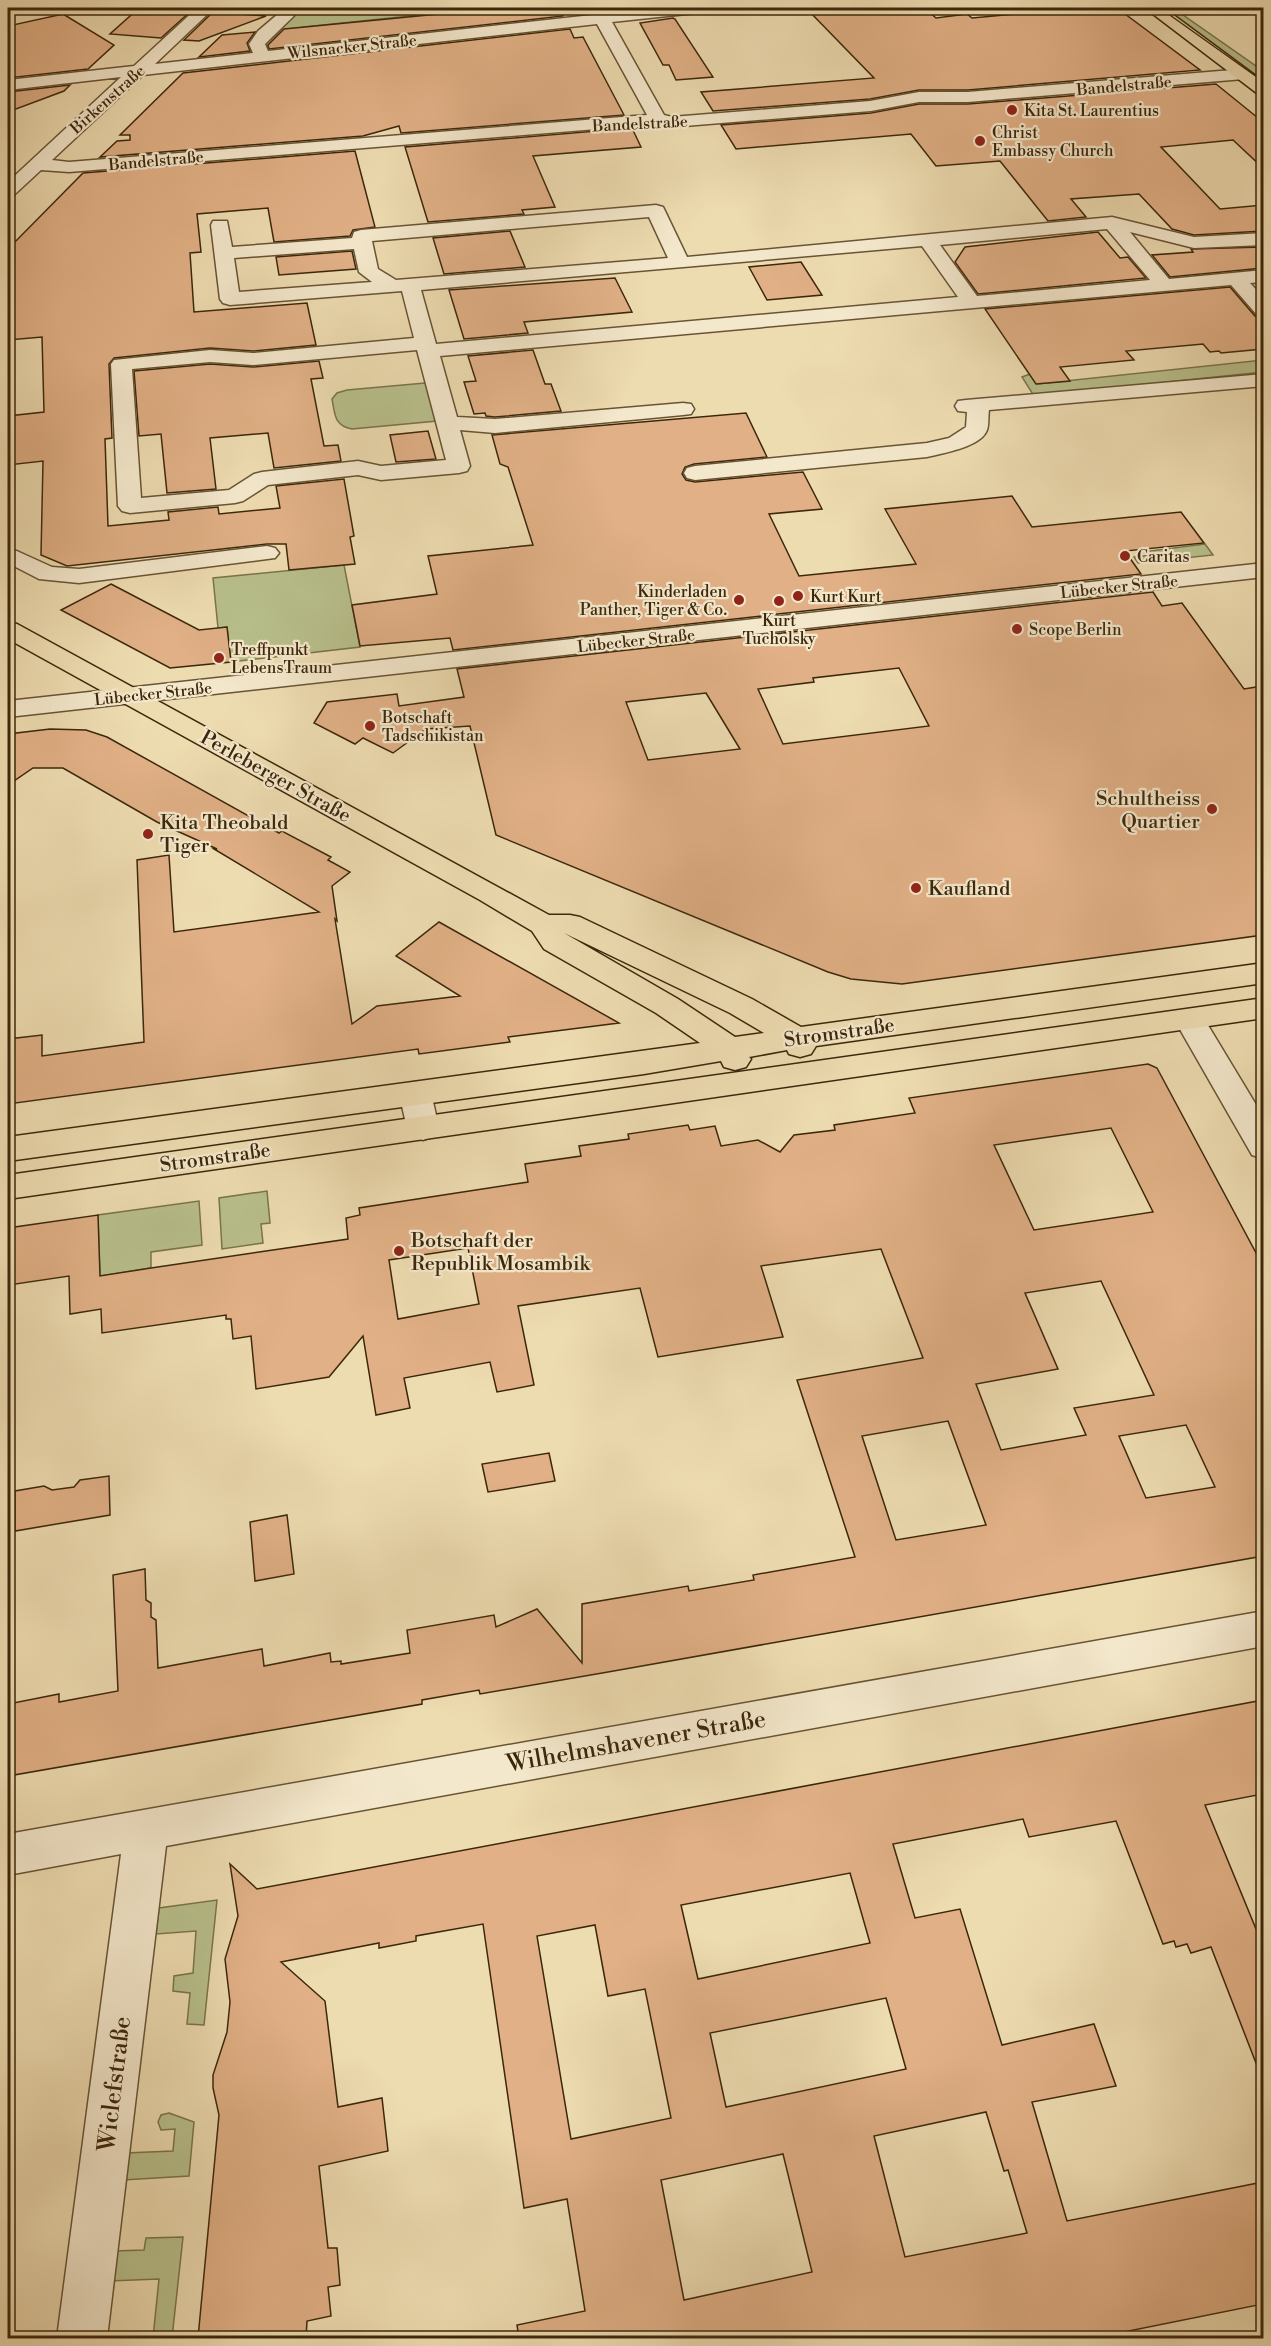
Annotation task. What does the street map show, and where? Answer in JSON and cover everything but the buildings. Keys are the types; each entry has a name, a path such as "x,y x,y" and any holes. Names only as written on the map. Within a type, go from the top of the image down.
{"main road":[{"path":"1155,8 1263,90"},
{"path":"1178,8 1217,34"},
{"name":"Perleberger Straße","path":"8,629 440,865 543,924 554,942 667,1006 729,1048 747,1082"},
{"name":"Perleberger Straße","path":"543,924 570,924 741,1006 797,1038"},
{"name":"Stromstraße","path":"8,1149 644,1063 797,1038 1263,973"},
{"name":"Stromstraße","path":"8,1186 1263,1008"},
{"path":"797,1038 810,1072"}],"street":[{"name":"Birkenstraße","path":"8,191 207,8"},
{"path":"262,56 257,44 264,34 294,8"},
{"name":"Wilsnacker Straße","path":"8,85 535,26 599,13 696,8"},
{"path":"521,13 535,26"},
{"path":"599,13 658,119"},
{"name":"Bandelstraße","path":"35,164 69,167 658,119 680,121 871,106 886,101 968,97 1244,74"},
{"path":"680,263 656,212 361,236 369,272 401,285 427,347 459,466 381,473 358,468 262,479 235,496 130,506 121,364 210,356 253,358 427,347 1263,276"},
{"path":"220,225 230,299 680,263 1112,223 1141,227 1184,241 1210,244 1263,239"},
{"path":"1112,223 1164,285"},
{"path":"927,240 971,302"},
{"path":"224,253 363,243"},
{"path":"1236,279 1263,311"},
{"path":"695,473 927,450 957,443 976,429 972,406 1263,380"},
{"path":"447,423 495,426 683,409"},
{"path":"8,554 47,574 79,576 267,554"},
{"name":"Lübecker Straße","path":"8,709 1263,570"},
{"path":"1189,1019 1263,1147"},
{"path":"416,1093 423,1128"},
{"name":"Wilhelmshavener Straße","path":"8,1854 1263,1628"},
{"name":"Wiclefstraße","path":"82,2338 146,1830"}],"green space":[{"path":"313,8 485,8 303,27 309,37 340,39 266,47 265,43 298,10"},
{"path":"1155,8 1173,8 1263,71 1263,82"},
{"path":"1263,360 1263,372 1034,396 1022,377 1030,374 1037,384"},
{"path":"429,384 437,421 352,429 342,425 336,418 332,399 337,393 347,390"},
{"path":"1205,544 1213,555 1138,563 1134,557 1152,555 1150,551"},
{"path":"344,565 360,647 231,662 227,627 218,628 213,578"},
{"path":"267,1191 270,1223 261,1224 263,1243 222,1249 219,1198"},
{"path":"199,1201 202,1245 151,1252 151,1268 100,1276 98,1215"},
{"path":"217,1900 204,2025 187,2024 190,1993 173,1991 174,1976 193,1973 196,1931 156,1934 159,1908"},
{"path":"169,2113 194,2122 189,2176 123,2180 125,2153 173,2151 175,2129 161,2130 158,2122 161,2115"},
{"path":"183,2237 172,2338 153,2338 159,2279 109,2281 113,2251 144,2250 146,2238"}],"tram line":[{"path":"1160,8 1264,82"}],"place":[{"name":"Kita St. Laurentius","path":"1012,110"},
{"name":"Christ Embassy Church","path":"980,141"},
{"name":"Caritas","path":"1125,556"},
{"name":"Kurt Kurt","path":"798,596"},
{"name":"Kinderladen Panther, Tiger & Co.","path":"739,600"},
{"name":"Kurt Tucholsky","path":"779,601"},
{"name":"Scope Berlin","path":"1017,629"},
{"name":"Treffpunkt LebensTraum","path":"219,658"},
{"name":"Botschaft Tadschikistan","path":"370,726"},
{"name":"Schultheiss Quartier","path":"1212,809"},
{"name":"Kita Theobald Tiger","path":"148,834"},
{"name":"Kaufland","path":"916,888"},
{"name":"Botschaft der Republik Mosambik","path":"399,1251"}]}
